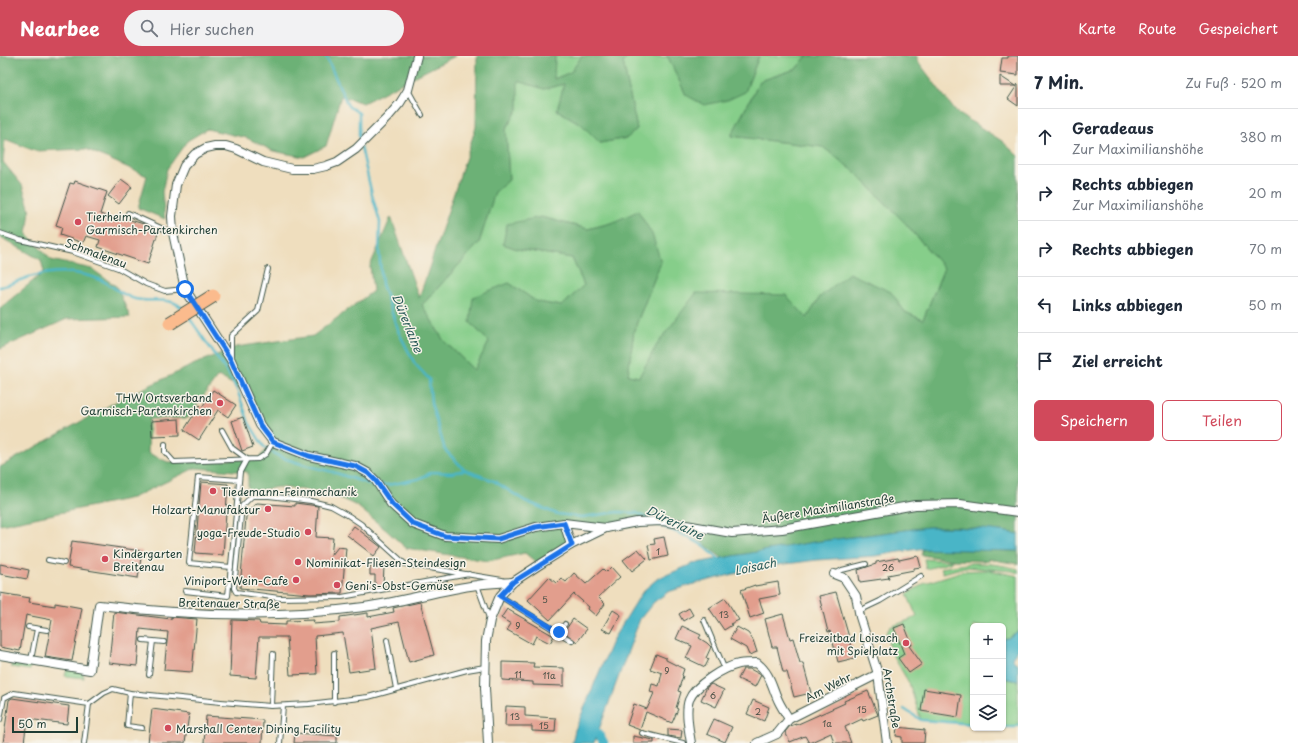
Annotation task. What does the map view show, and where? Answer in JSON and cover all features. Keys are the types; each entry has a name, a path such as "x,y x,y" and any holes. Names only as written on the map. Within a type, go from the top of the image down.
{"main road":[{"path":"170,323 213,296"}],"street":[{"path":"416,56 408,90 400,103 356,149 332,164 303,170 278,166 263,162 236,149 226,146 206,148 195,154 184,166 176,185 172,216 173,233 185,289 231,360 260,425 272,444 309,456 355,466 368,473 376,481 392,504 413,524 445,536 498,539 536,527 564,523 606,528"},
{"name":"Äußere Maximilianstraße","path":"488,743 485,667 486,640 490,620 500,596 513,582 572,545 606,528 637,522 663,521 732,533 785,529 915,505 960,504 1018,512"},
{"path":"564,523 572,545"},
{"name":"Archstraße","path":"834,574 844,578 856,596 860,617 878,674 887,743"},
{"name":"Breitenauer Straße","path":"0,655 90,670 99,605 180,613 232,616 279,615 366,607 477,585 513,582"},
{"path":"692,743 688,729 689,701 695,691 704,682 737,664 758,663 763,668 769,675 779,702 789,719"},
{"name":"Am Wehr","path":"757,743 777,734 789,719 878,674"}],"lane":[{"path":"408,90 422,115"},
{"path":"128,213 173,233"},
{"name":"Schmalenau","path":"0,233 20,240 73,252 118,268 146,284 165,291 185,289"},
{"path":"231,360 231,336 258,311 268,268"},
{"path":"222,430 232,448 247,459"},
{"path":"165,444 165,452 174,462 258,459 266,454 272,444"},
{"path":"185,591 228,596 240,472 247,459"},
{"path":"231,567 189,563 198,477 239,480"},
{"path":"469,574 342,598 279,598 236,592 234,588 242,506 252,496 269,496 312,501 331,506 361,524 405,564 469,574 513,582"},
{"path":"48,560 64,563"},
{"path":"834,574 842,570 866,564"},
{"path":"860,611 922,576"},
{"path":"477,585 490,620"},
{"path":"500,596 572,641"},
{"path":"704,620 726,670"},
{"path":"559,632 565,624"},
{"path":"28,627 47,630"},
{"path":"31,660 37,629"},
{"path":"143,640 164,642"},
{"path":"387,640 396,689"},
{"path":"149,675 154,641"},
{"path":"334,653 334,702"},
{"path":"271,706 273,654"},
{"path":"0,720 4,698 14,693 89,704 104,693 113,689 130,693 283,706 334,702 368,697 468,670 485,667"},
{"path":"130,693 127,726 142,728"},
{"path":"84,743 89,704"},
{"path":"280,743 283,706"},
{"path":"642,733 683,743"}],"green space":[{"path":"0,56 455,56 363,103 341,96 326,146 304,157 273,151 247,138 207,129 187,141 167,169 162,192 165,219 138,208 147,176 86,149 35,151 5,139 3,162 22,185 30,210 27,234 51,260 92,269 117,287 130,317 67,319 0,349 0,308 44,272 41,260 0,237"},
{"path":"477,56 555,56 554,79 571,72 582,56 630,56 623,62 637,129 627,138 600,143 581,124 557,110 564,84 544,89 518,81 518,109 506,129 509,180 495,192 479,243 422,305 444,341 474,370 489,342 470,322 473,297 509,283 537,302 562,306 584,285 572,258 517,249 503,244 507,224 541,217 588,229 611,223 638,211 652,234 661,262 634,330 628,375 639,377 658,343 696,293 786,295 807,318 820,297 849,273 891,292 905,312 923,320 944,268 906,224 855,172 823,147 731,136 760,81 796,69 807,56 917,56 917,60 956,112 1002,141 1018,156 1018,534 958,527 928,527 814,542 722,558 678,523 606,528 564,523 571,545 539,565 525,553 488,561 406,548 357,506 331,494 278,487 248,492 248,472 195,468 132,498 0,525 0,467 119,400 195,364 236,347 313,336 373,291 370,266 391,217 419,298 476,127","holes":["218,376 245,391 273,442 258,459 168,462 148,453 149,419 188,418"]},
{"path":"555,56 582,56 571,72 554,79"},
{"path":"630,56 668,57 686,95 745,92 759,56 807,56 796,69 760,81 731,136 823,147 855,172 906,224 944,268 923,320 905,312 890,292 820,297 807,318 658,343 639,377 628,375 634,330 661,262 611,223 588,229 541,217 503,244 517,249 572,258 584,285 562,306 537,302 509,283 470,322 489,342 474,370 444,341 422,305 479,243 495,192 509,180 506,129 518,109 517,80 544,89 565,84 557,110 581,124 600,143 627,138 637,129 623,62"},
{"path":"666,56 759,56 745,92 728,100 704,105 686,95 668,57"},
{"path":"923,549 1018,551 1018,564 988,559 988,561 954,560 921,555"},
{"path":"924,559 953,561 926,569"},
{"path":"971,563 1001,565 1018,569 1018,573 1012,571 965,567 943,573 941,568"},
{"path":"989,570 1018,576 1018,631 1006,638 1006,623 970,623 970,724 921,720 909,683 891,652 886,634 890,627 917,617 907,594 925,583 963,571"},
{"path":"12,660 31,663 30,670 11,667"},
{"path":"67,669 83,671 84,678 65,676"},
{"path":"1006,679 1018,681 1018,725 1015,727 1006,727"}],"water":[{"name":"Loisach","path":"928,527 973,528 1018,534 1018,551 918,549 875,556 817,560 762,567 668,592 654,602 640,619 594,743 572,743 575,730 613,639 643,591 657,579 692,564 722,558 814,542"},
{"path":"1018,631 1018,650 1012,658 1018,664 1018,681 1006,679 1006,638"}],"building":[{"path":"1008,56 1018,56 1018,75 1000,73 1002,58 1008,58"},
{"path":"1000,76 1015,86 1000,86"},
{"path":"1018,84 1018,106 1008,99"},
{"path":"121,179 132,187 119,204 108,196"},
{"name":"Tierheim Garmisch-Partenkirchen","path":"75,181 107,192 100,214 116,220 117,216 147,225 149,226 148,230 158,233 148,264 98,247 100,240 86,236 83,243 60,235 62,227 56,225 70,183 74,184"},
{"path":"213,390 236,405 228,417 218,410 199,440 184,430 200,405 202,407"},
{"path":"243,417 253,447 242,451 232,421"},
{"path":"179,419 180,435 152,436 151,421"},
{"path":"201,482 228,484 223,555 195,553"},
{"path":"257,503 295,506 295,503 318,506 316,537 333,538 331,556 338,547 346,548 342,593 310,594 240,588 246,517 249,510"},
{"path":"354,526 381,547 374,556 347,535"},
{"path":"664,537 668,556 651,560 648,545 655,544 654,539"},
{"name":"Kindergarten Breitenau","path":"72,541 142,551 138,578 68,567"},
{"path":"638,549 647,559 632,571 623,560"},
{"path":"918,556 921,567 914,568 914,570 888,575 889,578 860,582 858,570 876,564 876,562 898,558 899,560"},
{"path":"0,564 29,570 27,579 0,574"},
{"path":"370,566 384,567 383,586 375,586 375,575 370,575"},
{"path":"611,567 620,577 598,597 605,604 596,616 588,609 589,607 574,594 550,620 528,600 549,577 556,583 561,578 566,582 574,573 586,584 603,569 606,572"},
{"path":"778,582 780,595 759,599 764,613 750,618 741,590 755,585"},
{"path":"836,592 855,658 838,662 830,631 828,632 819,596"},
{"path":"0,593 30,598 29,602 55,606 55,603 82,608 72,661 45,657 52,620 26,615 20,651 0,647"},
{"path":"725,598 739,620 730,624 732,625 724,630 709,608"},
{"path":"420,602 434,655 409,662 399,622 371,628 376,668 349,672 343,633 315,636 317,674 290,675 287,637 259,637 256,678 230,676 232,620 259,621 260,624 286,625 286,621 314,620 313,624 340,622 340,617 368,613 368,617 394,612 393,608"},
{"path":"689,608 693,615 683,621 679,614"},
{"path":"507,609 554,636 550,643 536,636 532,644 507,630 511,624 501,618"},
{"path":"613,610 621,615 611,633 602,629"},
{"path":"114,612 171,619 171,617 197,619 192,672 164,670 168,632 140,629 137,666 109,663"},
{"path":"783,614 790,639 793,638 800,663 803,663 811,693 794,697 787,672 783,672 777,647 772,647 765,619"},
{"path":"573,619 587,629 577,642 564,632"},
{"path":"904,624 912,645 909,646 922,664 909,673 898,658 904,654 894,628"},
{"path":"682,626 701,635 699,638 711,647 706,658 709,659 705,667 686,658 692,646 676,639"},
{"path":"737,627 748,633 753,640 757,652 749,655 746,648 730,639"},
{"path":"656,654 684,669 678,691 681,692 676,708 678,709 672,723 646,712 640,730 627,725 634,704 647,709 654,693 650,692 652,684 659,686 662,673 650,669"},
{"path":"502,662 534,663 533,667 564,668 564,686 533,685 533,682 502,680"},
{"path":"743,669 750,669 761,675 755,687 738,679"},
{"path":"711,684 724,690 716,707 701,700 707,687"},
{"path":"924,689 961,695 958,717 921,711"},
{"path":"868,691 878,715 863,721 862,719 845,727 851,743 834,743 831,733 809,743 805,736 790,742 785,732 790,726 796,725 845,703 844,701"},
{"path":"12,698 69,706 67,724 27,719 24,743 3,743 9,700"},
{"path":"753,700 769,707 764,721 747,714"},
{"path":"506,706 525,707 525,716 556,718 555,732 532,731 532,726 505,726"},
{"name":"Marshall Center Dining Facility","path":"152,709 189,714 185,743 148,743"},
{"path":"206,716 263,720 262,743 204,743"},
{"path":"714,719 732,727 725,742 707,734"},
{"path":"897,727 925,730 924,743 902,743 902,737 896,736"},
{"path":"668,729 682,730 681,738 668,736"},
{"path":"295,733 337,736 337,743 294,743"},
{"path":"633,736 654,740 654,743 633,743"}],"waterway":[{"name":"Dürerlaine","path":"326,56 348,106 359,113 360,142"},
{"name":"Dürerlaine","path":"361,147 380,222 379,251 382,284 399,333 415,364 429,379 431,403 445,450 465,470 494,481 525,501 557,514 582,517 618,512 637,513 648,519"},
{"path":"0,287 29,277 48,273 76,273 94,277 103,281 131,298 168,301 179,305 184,310"},
{"path":"188,316 229,375 238,392 249,423 264,447 280,457 372,485 388,485 418,479 433,472 452,473 465,470"},
{"name":"Dürerlaine","path":"657,524 688,537 704,546 720,560"},
{"path":"904,709 921,720 970,724"},
{"path":"1006,727 1015,727 1018,725"},
{"path":"594,731 600,736 604,743"}],"place":[{"name":"Tierheim Garmisch-Partenkirchen","path":"78,222"},
{"name":"THW Ortsverband Garmisch-Partenkirchen","path":"220,403"},
{"name":"Tiedemann-Feinmechanik","path":"213,491"},
{"name":"Holzart-Manufaktur","path":"268,509"},
{"name":"yoga-Freude-Studio","path":"308,532"},
{"name":"Kindergarten Breitenau","path":"105,559"},
{"name":"Nominikat-Fliesen-Steindesign","path":"298,562"},
{"name":"Viniport-Wein-Cafe","path":"296,580"},
{"name":"Geni's-Obst-Gemüse","path":"337,585"},
{"name":"Freizeitbad Loisach mit Spielplatz","path":"906,643"},
{"name":"Marshall Center Dining Facility","path":"168,728"}],"route":[{"path":"185,289 231,360 260,425 273,442 309,456 355,466 368,473 376,481 392,504 413,524 445,536 498,539 536,527 564,523 572,545 513,582 500,596 559,632"}]}
